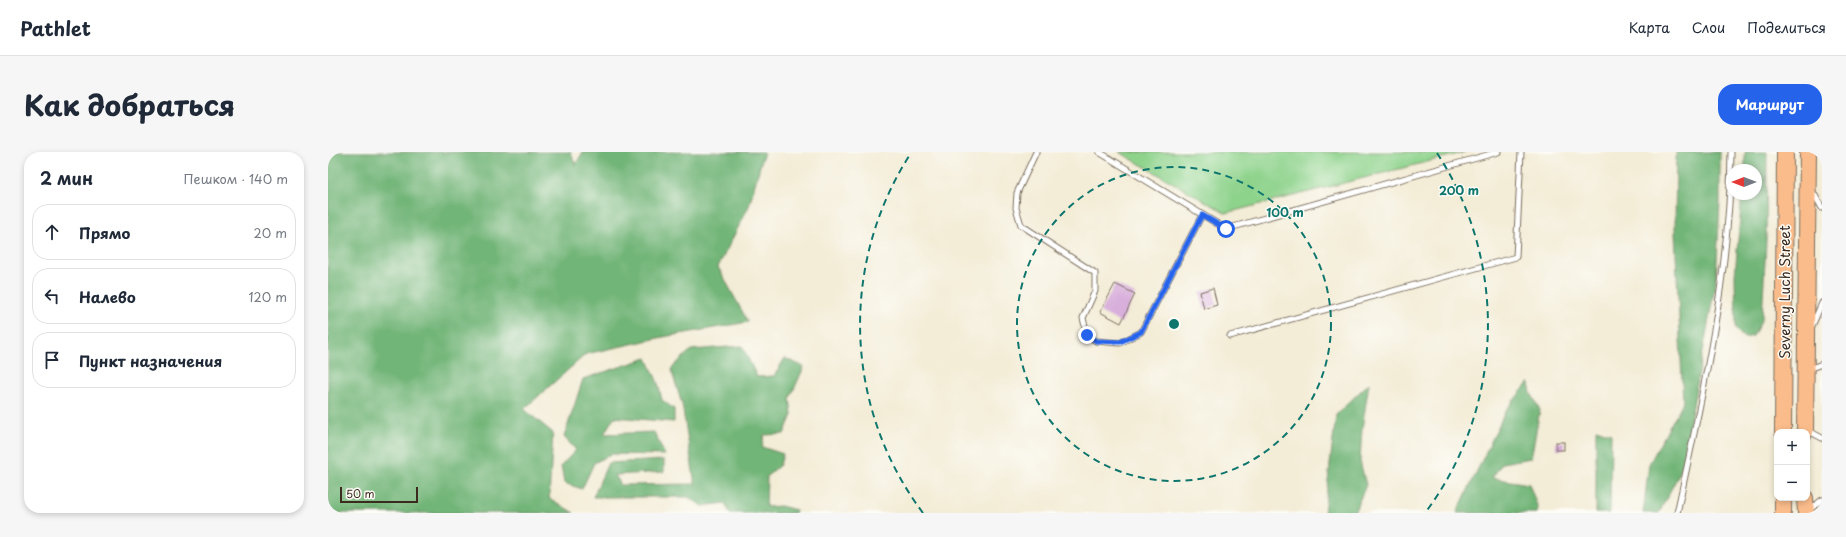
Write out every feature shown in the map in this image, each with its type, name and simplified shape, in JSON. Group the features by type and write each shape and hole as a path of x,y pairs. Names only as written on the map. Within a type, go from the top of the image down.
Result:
{"main road":[{"name":"Severny Luch Street","path":"1783,429 1785,152"},
{"name":"Severny Luch Street","path":"1805,429 1808,152"},
{"path":"1783,501 1783,513"}],"lane":[{"path":"1036,152 1017,193 1016,208 1022,225 1095,273 1095,291 1084,318 1087,335 1096,341 1120,342 1141,332 1202,215"},
{"path":"1099,152 1226,229 1498,152"},
{"path":"1230,336 1516,257 1521,152"},
{"path":"1677,513 1698,419 1723,274 1730,188 1731,152"},
{"path":"1808,182 1822,208"},
{"path":"1806,340 1822,303"},
{"path":"1805,370 1822,364"},
{"path":"1810,432 1822,438"},
{"path":"1806,508 1822,500"}],"green space":[{"path":"328,152 571,152 575,165 583,152 764,152 749,206 718,267 748,322 663,337 586,354 524,409 553,433 549,498 574,513 328,513"},
{"path":"1119,152 1466,152 1226,213"},
{"path":"1676,152 1720,152 1720,202 1716,281 1681,470 1659,513 1643,513 1649,464 1683,402 1675,233"},
{"path":"1745,152 1767,152 1766,241 1762,319 1753,336 1744,338 1736,330 1735,275 1741,200 1762,200 1762,164 1745,164"},
{"path":"742,346 757,377 774,376 785,358 804,367 790,398 792,415 784,434 764,435 762,447 783,454 780,465 767,476 766,507 781,506 796,510 795,513 730,513 725,503 703,506 688,497 593,497 608,463 664,460 664,472 615,475 621,485 695,484 682,404 671,369 691,350"},
{"path":"647,358 658,383 662,400 674,409 674,422 614,417 604,434 654,432 665,455 611,454 594,463 582,489 564,483 561,466 576,450 564,437 583,379"},
{"path":"1529,382 1531,393 1540,410 1531,458 1502,463 1492,478 1529,484 1538,508 1537,513 1457,513 1506,410"},
{"path":"1369,383 1362,429 1360,461 1366,485 1354,513 1324,513 1336,415"},
{"path":"1596,429 1611,434 1610,513 1596,513"}],"building":[{"path":"1115,284 1135,294 1121,323 1100,312"},
{"path":"1213,288 1217,305 1204,309 1200,292"},
{"path":"1556,442 1564,442 1564,450 1556,450"}],"route":[{"path":"1087,335 1096,341 1120,342 1141,332 1202,215 1226,229"}]}
